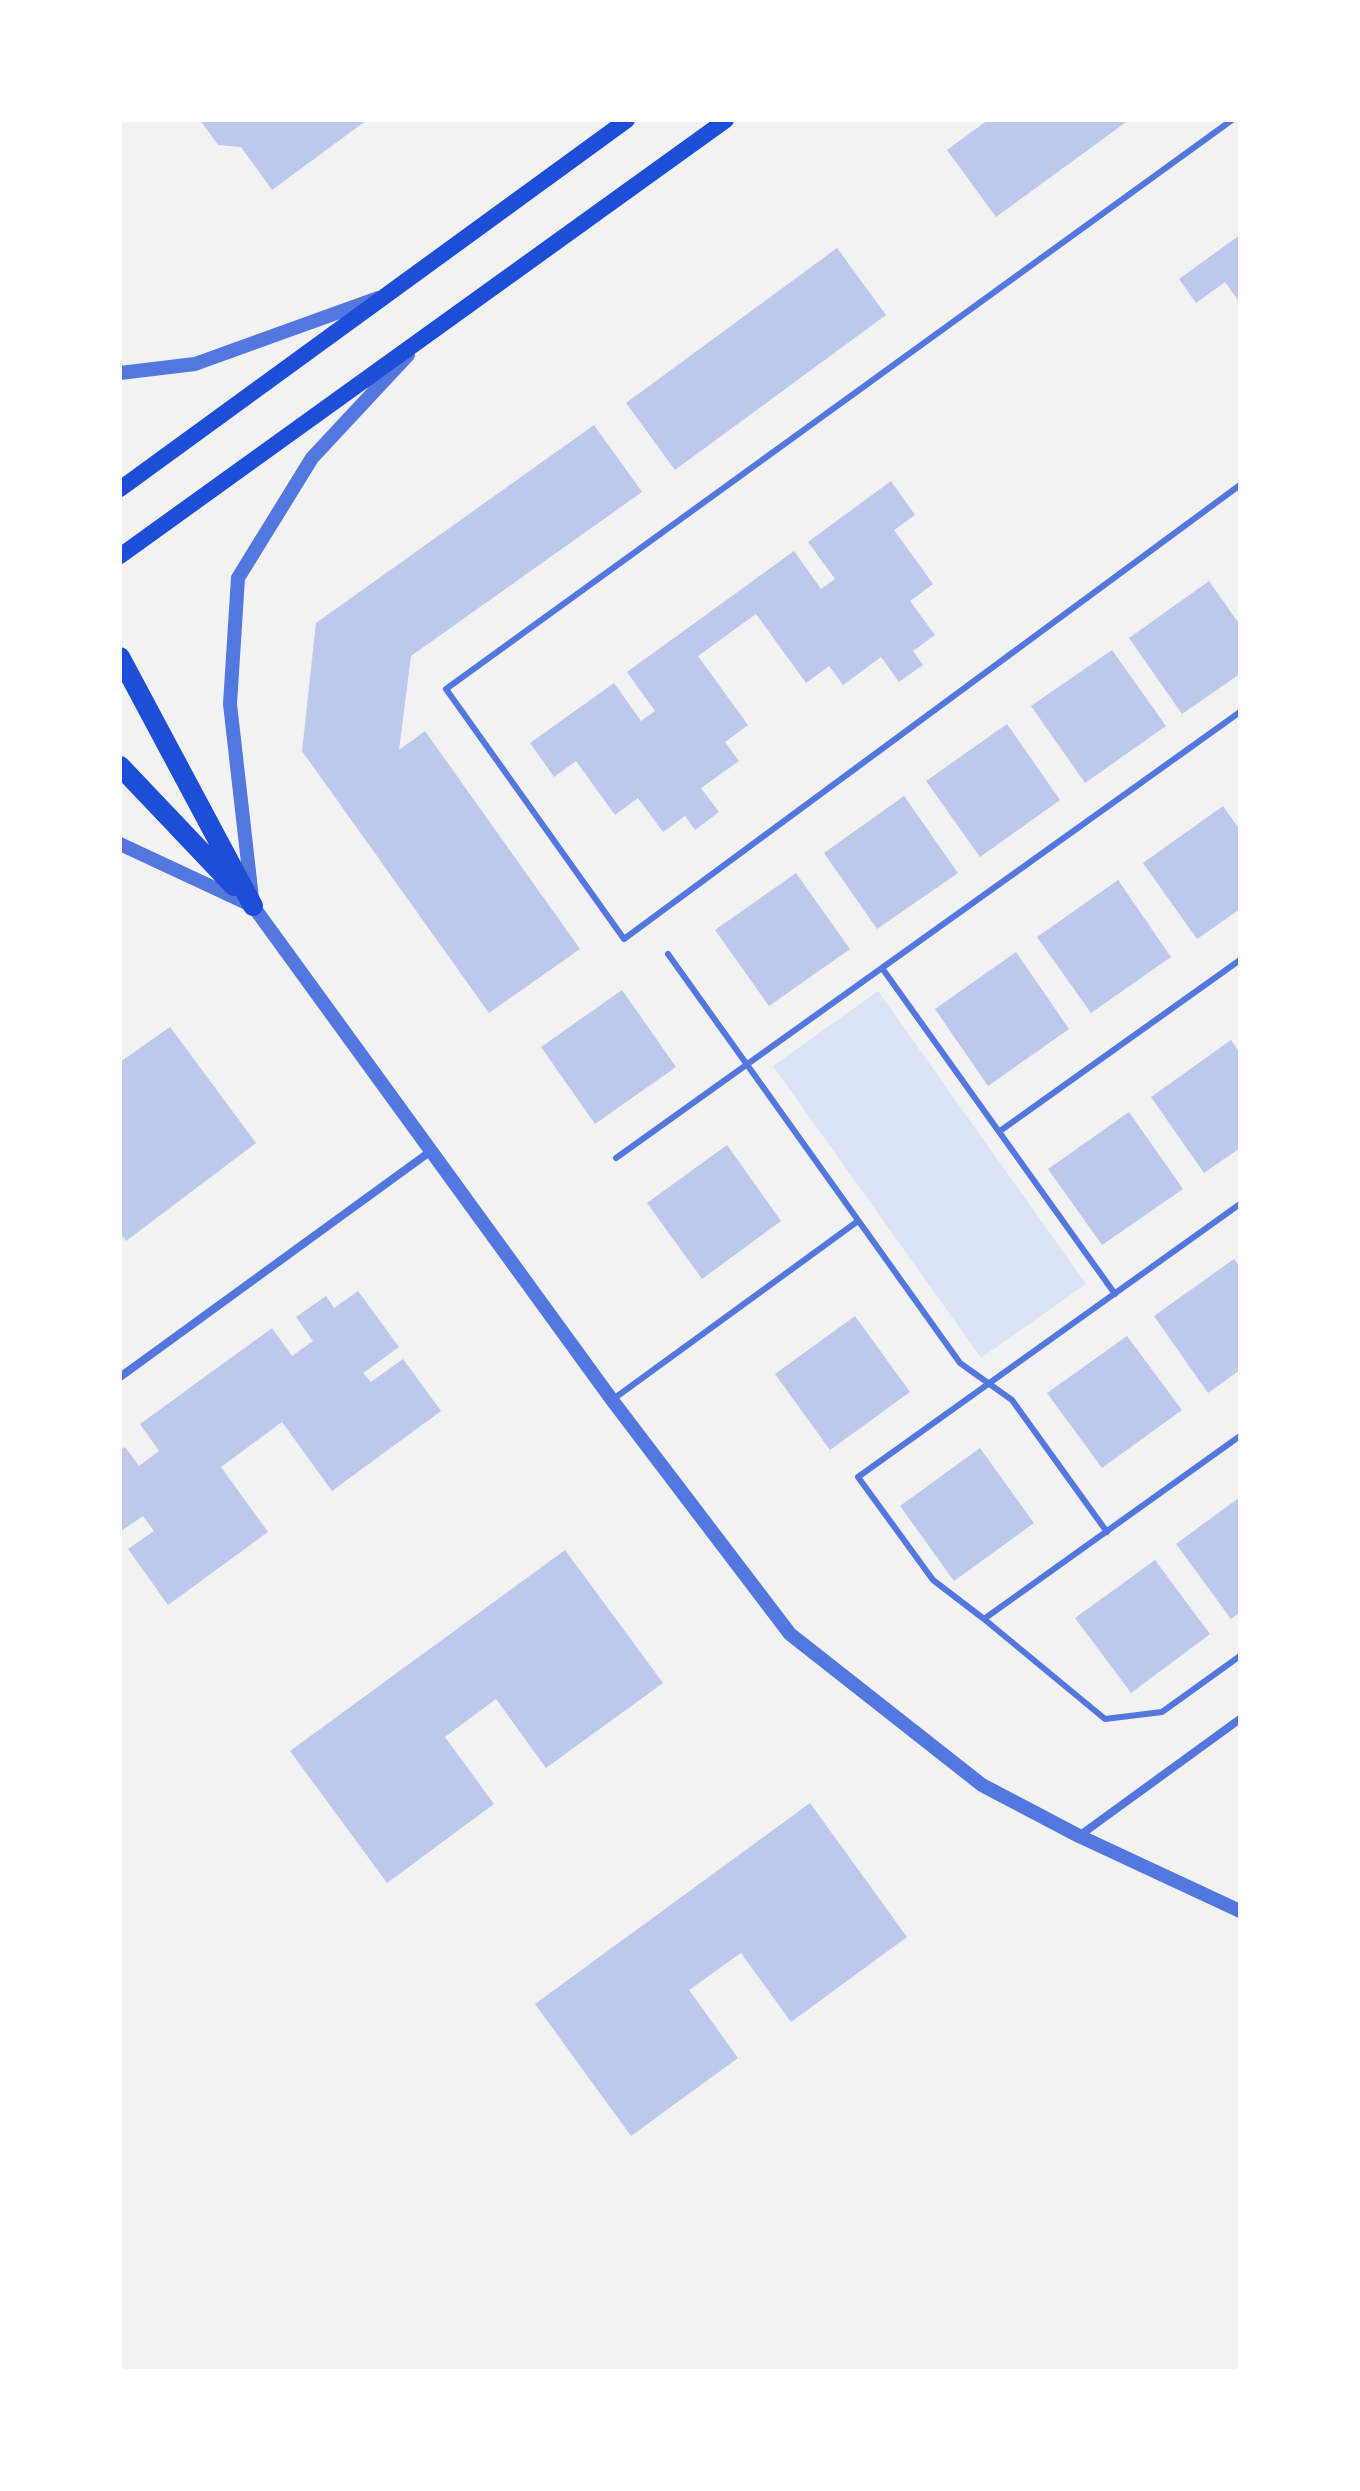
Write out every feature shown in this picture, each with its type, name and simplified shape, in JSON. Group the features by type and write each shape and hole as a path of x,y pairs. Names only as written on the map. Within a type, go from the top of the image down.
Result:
{"main road":[{"path":"120,489 627,120"},
{"path":"120,556 726,120"},
{"path":"120,657 253,906"},
{"path":"120,766 253,906"}],"street":[{"path":"120,373 195,364 385,295"},
{"path":"253,906 230,704 238,578 312,458 422,340"},
{"path":"120,844 253,906 612,1400 790,1634 982,1785 1079,1836 1240,1911"},
{"path":"120,1377 432,1151"},
{"path":"1079,1836 1240,1719"}],"lane":[{"path":"1232,120 446,689 624,939 1240,485"},
{"path":"616,1158 1240,712"},
{"path":"668,954 960,1363 1012,1400 1107,1532"},
{"path":"1000,1131 1240,960"},
{"path":"882,968 1115,1294"},
{"path":"1240,1204 858,1477 933,1580 1105,1719 1162,1712 1240,1656"},
{"path":"612,1400 858,1221"},
{"path":"984,1619 1240,1436"}],"shaded area":[{"path":"878,991 1086,1284 981,1358 773,1066"}],"building":[{"path":"200,120 367,120 272,190 241,147 218,145"},
{"path":"988,120 1129,120 996,217 947,150"},
{"path":"1240,235 1240,303 1225,282 1196,303 1179,279"},
{"path":"837,248 886,315 675,470 626,403"},
{"path":"594,425 642,492 411,656 399,750 425,731 580,949 489,1013 302,751 316,623"},
{"path":"891,481 915,515 894,530 933,584 910,601 935,635 913,651 923,665 899,682 881,657 843,685 829,666 806,683 756,614 698,656 748,725 725,742 739,761 701,788 719,812 695,830 685,816 663,832 638,798 615,815 576,761 554,777 530,743 614,683 641,721 655,711 627,672 794,551 821,589 835,579 808,542"},
{"path":"1209,581 1240,625 1240,674 1182,714 1129,638"},
{"path":"1112,650 1166,726 1085,783 1031,706"},
{"path":"1007,724 1060,800 980,857 926,781"},
{"path":"904,796 958,873 877,929 824,853"},
{"path":"1223,806 1240,830 1240,909 1197,939 1143,863"},
{"path":"796,873 850,949 769,1006 715,930"},
{"path":"1118,880 1171,957 1091,1013 1037,937"},
{"path":"1016,952 1069,1029 988,1086 935,1009"},
{"path":"622,990 676,1067 595,1124 541,1047"},
{"path":"170,1027 256,1143 126,1241 120,1233 120,1062"},
{"path":"1231,1040 1240,1053 1240,1148 1204,1173 1151,1097"},
{"path":"1129,1112 1183,1189 1102,1245 1048,1169"},
{"path":"727,1145 781,1221 702,1279 647,1203"},
{"path":"1234,1259 1240,1267 1240,1370 1208,1393 1154,1316"},
{"path":"358,1291 399,1347 363,1373 371,1382 403,1359 441,1411 332,1491 282,1422 221,1467 268,1532 168,1605 128,1549 154,1531 143,1516 120,1532 120,1451 125,1447 139,1466 159,1451 140,1424 272,1328 292,1356 313,1341 296,1317 326,1296 334,1308"},
{"path":"855,1316 910,1392 830,1450 775,1374"},
{"path":"1127,1336 1182,1410 1102,1468 1047,1393"},
{"path":"980,1448 1034,1523 954,1581 900,1506"},
{"path":"1240,1497 1240,1612 1231,1619 1176,1544"},
{"path":"565,1550 663,1683 546,1768 496,1699 445,1737 494,1804 387,1883 290,1751"},
{"path":"1155,1560 1210,1634 1131,1693 1075,1618"},
{"path":"810,1803 907,1937 791,2022 741,1953 689,1990 738,2058 631,2136 535,2004"}]}
